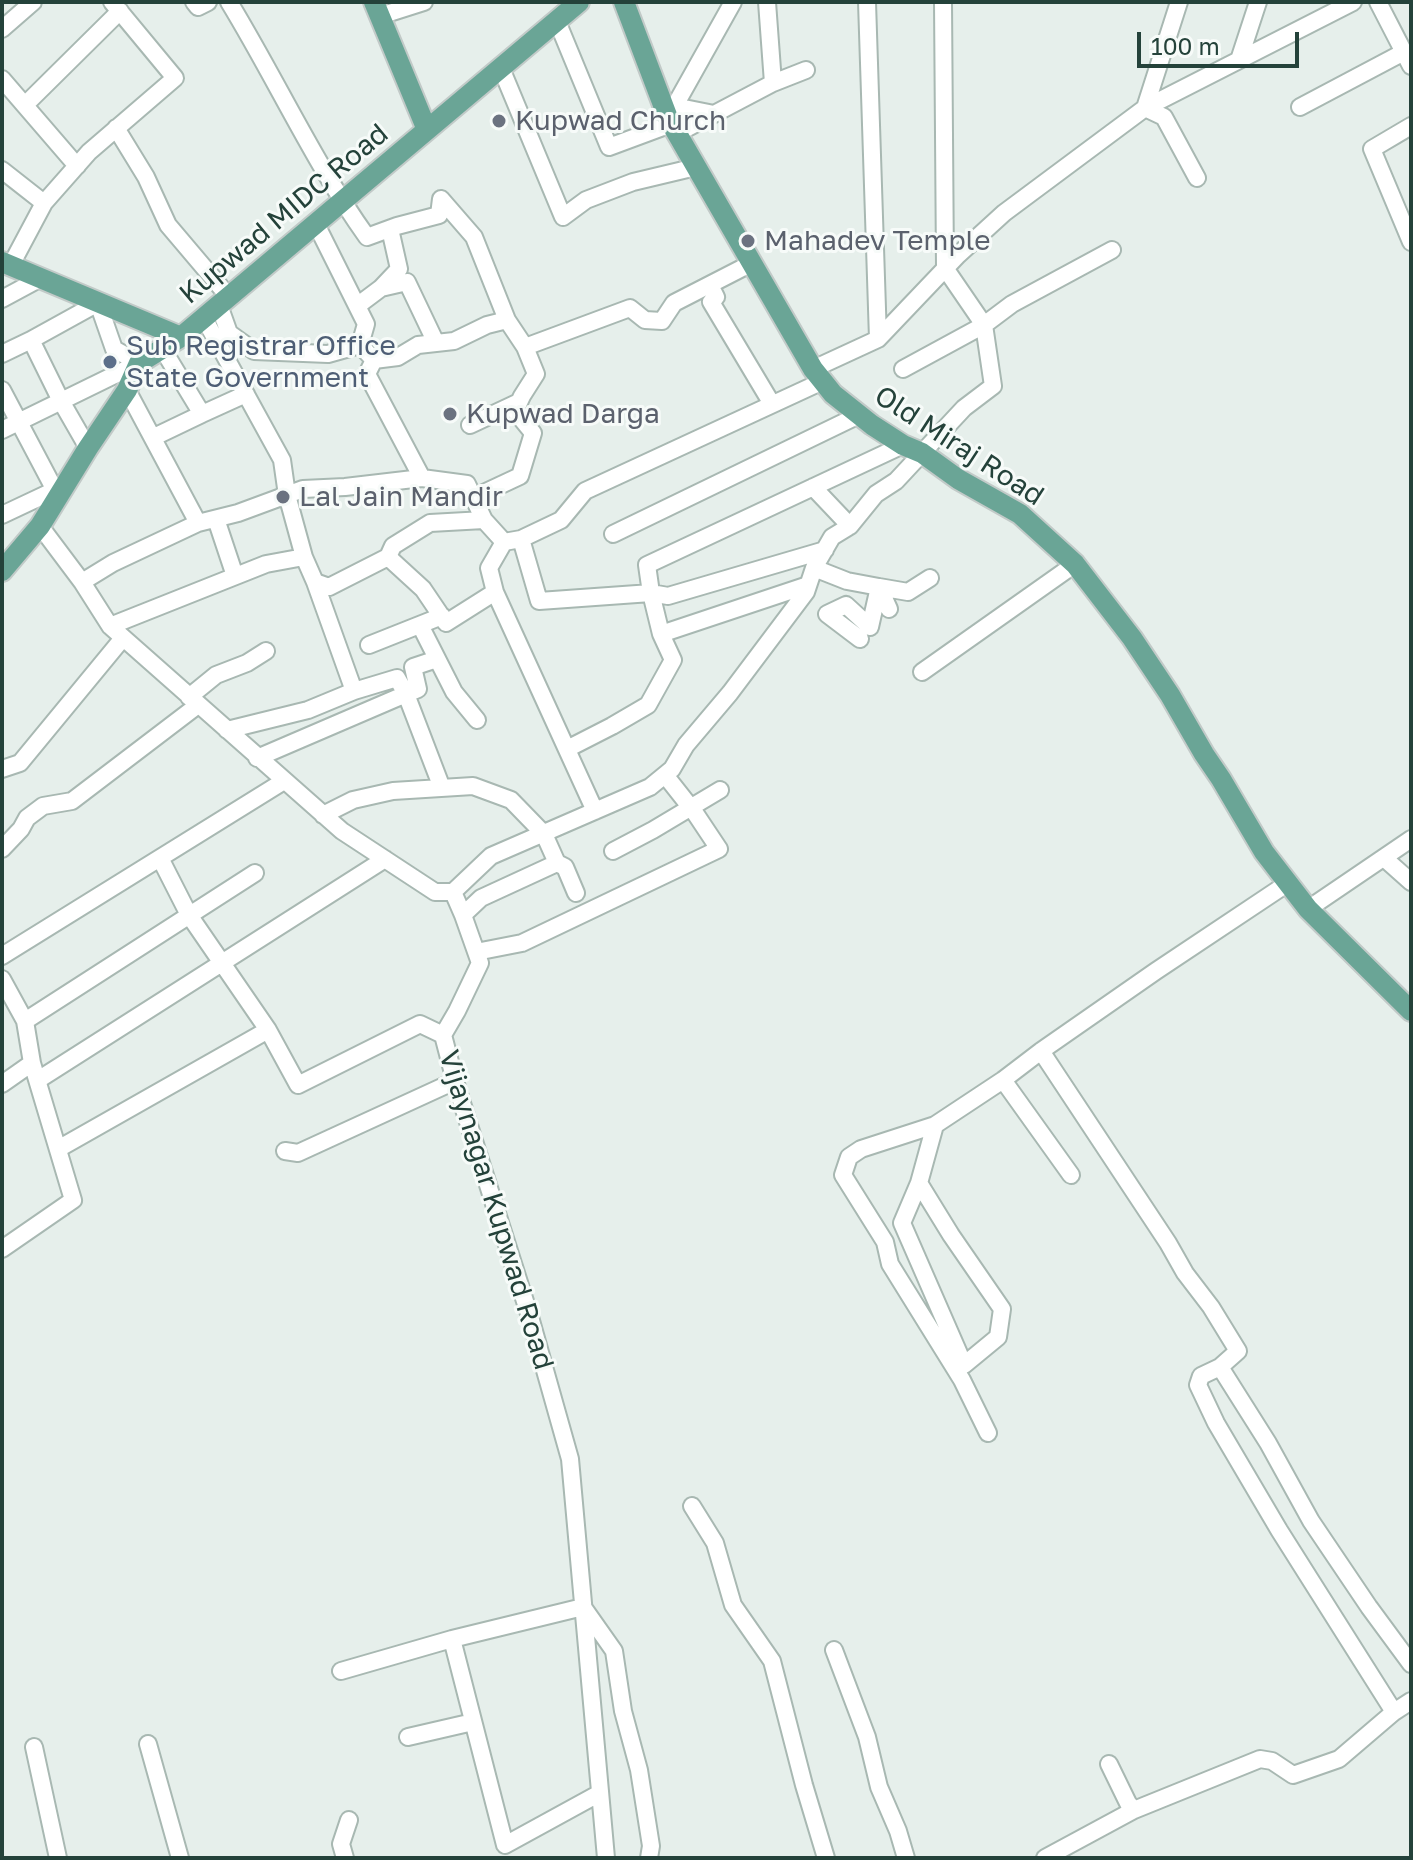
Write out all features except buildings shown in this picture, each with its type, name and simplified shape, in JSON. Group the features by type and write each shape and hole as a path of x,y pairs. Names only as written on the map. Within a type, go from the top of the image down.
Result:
{"main road":[{"name":"Old Miraj Road","path":"624,2 696,167 818,375 833,394 859,415 958,479 1020,514 1075,564 1132,638 1170,695 1264,852 1308,909 1411,1011"},
{"path":"377,9 427,130"},
{"name":"Kupwad MIDC Road","path":"139,363 181,337 566,10"},
{"path":"6,264 181,337"},
{"path":"2,571 40,526 57,493 127,390 139,363"}],"street":[{"path":"2,29 33,2"},
{"path":"194,2 198,7 208,2"},
{"path":"229,2 342,202 367,237 439,215 441,199 474,237 507,320 525,347 536,374 515,411 533,433 520,476 473,498"},
{"path":"377,9 424,2"},
{"path":"673,120 733,2"},
{"path":"767,2 773,83"},
{"path":"867,2 878,339"},
{"path":"40,526 110,626 342,831 435,892 453,892 491,856 650,787 672,769 686,745 730,693 806,592 814,568 832,537 850,526 876,494 896,481 964,408 993,386 984,325 945,268 943,2"},
{"path":"1145,108 1179,2"},
{"path":"1239,60 1258,2"},
{"path":"595,811 495,592 489,568 513,540 561,520 585,491 772,404 878,339 945,268 1004,213 1145,108 1353,2"},
{"path":"1300,107 1408,59 1378,2"},
{"path":"6,264 44,203 89,152 175,78 116,7 25,105"},
{"path":"566,10 609,147 673,120 714,114 773,83 806,70"},
{"path":"501,68 563,217 586,200 633,182 696,167"},
{"path":"2,79 77,166"},
{"path":"1145,108 1164,117 1197,178"},
{"path":"673,120 714,114"},
{"path":"1411,126 1372,149 1411,242"},
{"path":"116,128 146,177 168,225 229,333 254,351 328,354 360,345"},
{"path":"2,170 44,203"},
{"path":"316,224 366,324 360,345"},
{"path":"357,306 399,269 390,229"},
{"path":"903,369 984,325 1012,304 1112,250"},
{"path":"525,347 630,308 645,320 662,321 674,303 752,263"},
{"path":"2,299 41,278"},
{"path":"381,288 407,282 436,343"},
{"path":"710,285 716,297 711,302 772,404"},
{"path":"2,354 98,303 114,349 139,363"},
{"path":"217,307 246,394 282,460 287,495 304,557 354,691"},
{"path":"374,360 398,357 418,345 454,341 487,325 507,320"},
{"path":"31,340 88,448"},
{"path":"360,345 374,360"},
{"path":"162,348 202,414"},
{"path":"374,360 367,374 422,478"},
{"path":"2,430 139,363"},
{"path":"2,390 57,493 2,515"},
{"path":"127,390 198,523"},
{"path":"154,437 246,394"},
{"path":"470,425 519,402"},
{"path":"613,534 859,415"},
{"path":"567,749 648,705 673,660 661,634 647,565 903,445"},
{"path":"82,582 113,563 198,523 238,513 303,489 422,478 467,484 484,520 513,540 539,601 651,593 668,596 825,550"},
{"path":"813,487 850,526"},
{"path":"216,519 235,576"},
{"path":"315,582 329,587 388,557 393,546 430,523 484,520"},
{"path":"110,626 266,564 304,557"},
{"path":"388,557 423,589 446,623 495,592"},
{"path":"922,672 1075,564"},
{"path":"814,568 847,581 908,592 930,578"},
{"path":"661,634 808,585"},
{"path":"846,605 870,627 879,587"},
{"path":"860,639 827,614 879,587"},
{"path":"879,587 889,609"},
{"path":"369,645 442,616"},
{"path":"420,625 454,692 477,720"},
{"path":"2,769 20,763 123,638"},
{"path":"2,849 27,818 43,806 72,801 194,701 216,675 247,663 266,651"},
{"path":"257,758 418,689 413,667 437,659"},
{"path":"227,730 308,710 397,678 442,788"},
{"path":"453,892 476,952 522,943 719,849 665,775"},
{"path":"2,956 284,781"},
{"path":"323,815 353,800 393,791 473,786 511,800 544,834 557,863 565,867 576,893"},
{"path":"613,851 720,790"},
{"path":"1308,909 1411,839"},
{"path":"160,858 189,915 268,1030 298,1085 420,1024 443,1035"},
{"path":"1384,858 1411,882"},
{"path":"38,1080 385,859"},
{"path":"463,915 481,898 557,863"},
{"path":"25,1021 255,873"},
{"path":"988,1433 962,1380 890,1264 885,1242 843,1175 849,1157 861,1149 935,1125 1288,883"},
{"name":"Vijaynagar Kupwad Road","path":"476,952 480,963 443,1035 530,1317 570,1459 606,1858"},
{"path":"2,979 25,1021 32,1063 73,1200 2,1249"},
{"path":"58,1149 268,1030"},
{"path":"1041,1051 1238,1351 1220,1367 1201,1376 1198,1385 1206,1404 1279,1530 1394,1712"},
{"path":"2,1084 32,1063"},
{"path":"1003,1080 1071,1175"},
{"path":"285,1151 298,1153 455,1081"},
{"path":"919,1183 1002,1309 998,1337 964,1365 902,1223 919,1183 935,1125"},
{"path":"1220,1367 1268,1443 1311,1521 1411,1664"},
{"path":"692,1506 715,1543 733,1605 772,1661 826,1858"},
{"path":"341,1671 452,1639 583,1607 614,1651 623,1711 639,1770 651,1846 649,1858"},
{"path":"452,1639 505,1845 600,1793"},
{"path":"834,1650 867,1737 879,1787 906,1858"},
{"path":"1045,1858 1134,1810 1260,1759 1272,1761 1293,1775 1339,1759 1411,1701"},
{"path":"408,1737 473,1722"},
{"path":"148,1744 180,1858"},
{"path":"34,1747 58,1858"},
{"path":"1109,1764 1134,1810"},
{"path":"345,1858 341,1844 349,1820"}],"place":[{"name":"Kupwad Church","path":"499,121"},
{"name":"Mahadev Temple","path":"748,241"},
{"name":"Sub Registrar Office State Government","path":"110,362"},
{"name":"Kupwad Darga","path":"450,414"},
{"name":"Lal Jain Mandir","path":"283,497"}]}
